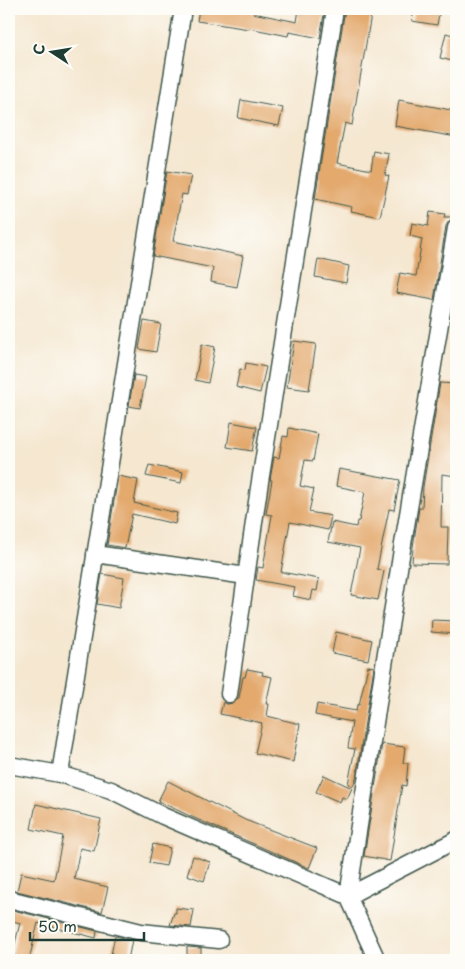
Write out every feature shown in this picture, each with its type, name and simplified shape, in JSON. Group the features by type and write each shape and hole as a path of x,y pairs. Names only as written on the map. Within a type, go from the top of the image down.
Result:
{"lane":[{"path":"60,774 184,9"},
{"path":"229,694 335,9"},
{"path":"377,960 348,896 456,228"},
{"path":"95,554 246,576"},
{"path":"9,765 60,774 111,790 163,816 348,896"},
{"path":"348,896 456,840"},
{"path":"9,899 141,932 219,940"}],"building":[{"path":"199,9 254,9 253,13 297,22 299,9 324,14 320,38 289,32 288,36 249,28 197,21"},
{"path":"345,9 372,9 352,125 345,123 337,163 371,170 374,151 389,154 385,175 389,176 380,217 351,211 352,207 315,199"},
{"path":"414,9 440,9 437,25 412,21"},
{"path":"446,33 456,36 456,62 440,58"},
{"path":"241,100 283,108 279,126 238,118"},
{"path":"399,100 456,111 456,137 395,126"},
{"path":"167,171 191,175 187,195 182,194 173,241 243,256 237,287 211,282 213,268 153,256"},
{"path":"430,212 445,214 444,217 456,217 449,221 446,226 434,300 396,293 400,273 416,276 422,239 410,236 412,223 428,226"},
{"path":"318,259 349,266 346,283 315,277"},
{"path":"144,321 161,324 156,352 139,349"},
{"path":"294,341 316,344 309,390 287,387"},
{"path":"202,344 215,347 208,383 195,380"},
{"path":"246,363 266,367 260,393 236,387 240,369 245,370"},
{"path":"134,375 146,377 140,408 129,406"},
{"path":"440,383 456,384 456,476 442,474 441,527 448,527 447,564 412,563 419,508 422,508 423,487"},
{"path":"231,422 257,427 252,451 227,447"},
{"path":"289,428 318,434 313,461 305,460 300,486 314,489 309,512 331,516 328,530 290,522 281,572 319,579 317,591 313,590 311,600 293,596 295,587 256,580 258,567 263,568 272,515 266,514 274,457 279,458 283,436 288,437"},
{"path":"149,465 183,472 181,483 146,476"},
{"path":"339,469 400,480 394,510 389,509 377,569 384,571 378,600 351,595 360,548 328,542 332,522 356,527 365,492 336,486"},
{"path":"118,476 138,480 134,503 177,513 175,524 132,514 125,548 107,545"},
{"path":"102,574 124,578 119,608 97,604"},
{"path":"432,620 456,621 456,634 431,632"},
{"path":"336,632 372,640 368,660 332,653"},
{"path":"368,666 374,667 356,778 353,786 348,784 355,749 348,748 352,722 315,715 317,704 356,711"},
{"path":"247,669 263,672 262,675 272,677 266,704 269,704 267,716 300,724 293,762 255,753 262,723 220,714 223,702 227,704 234,703 239,698 243,677 245,677"},
{"path":"382,744 405,747 403,763 408,763 406,786 402,785 390,861 364,856"},
{"path":"324,775 352,788 347,799 342,797 340,802 316,792"},
{"path":"168,781 245,820 317,848 309,868 158,801"},
{"path":"36,804 101,819 94,851 80,848 74,879 108,887 102,912 17,891 21,873 54,880 63,836 31,829"},
{"path":"153,844 170,848 166,866 149,863"},
{"path":"193,856 210,862 204,881 187,875"},
{"path":"176,908 194,910 191,927 170,925 174,913 176,913"},
{"path":"9,909 97,931 96,938 38,923 29,960 12,955 20,923 9,920"},
{"path":"115,936 132,940 128,960 110,959"},
{"path":"187,947 201,948 201,960 187,960"}]}
